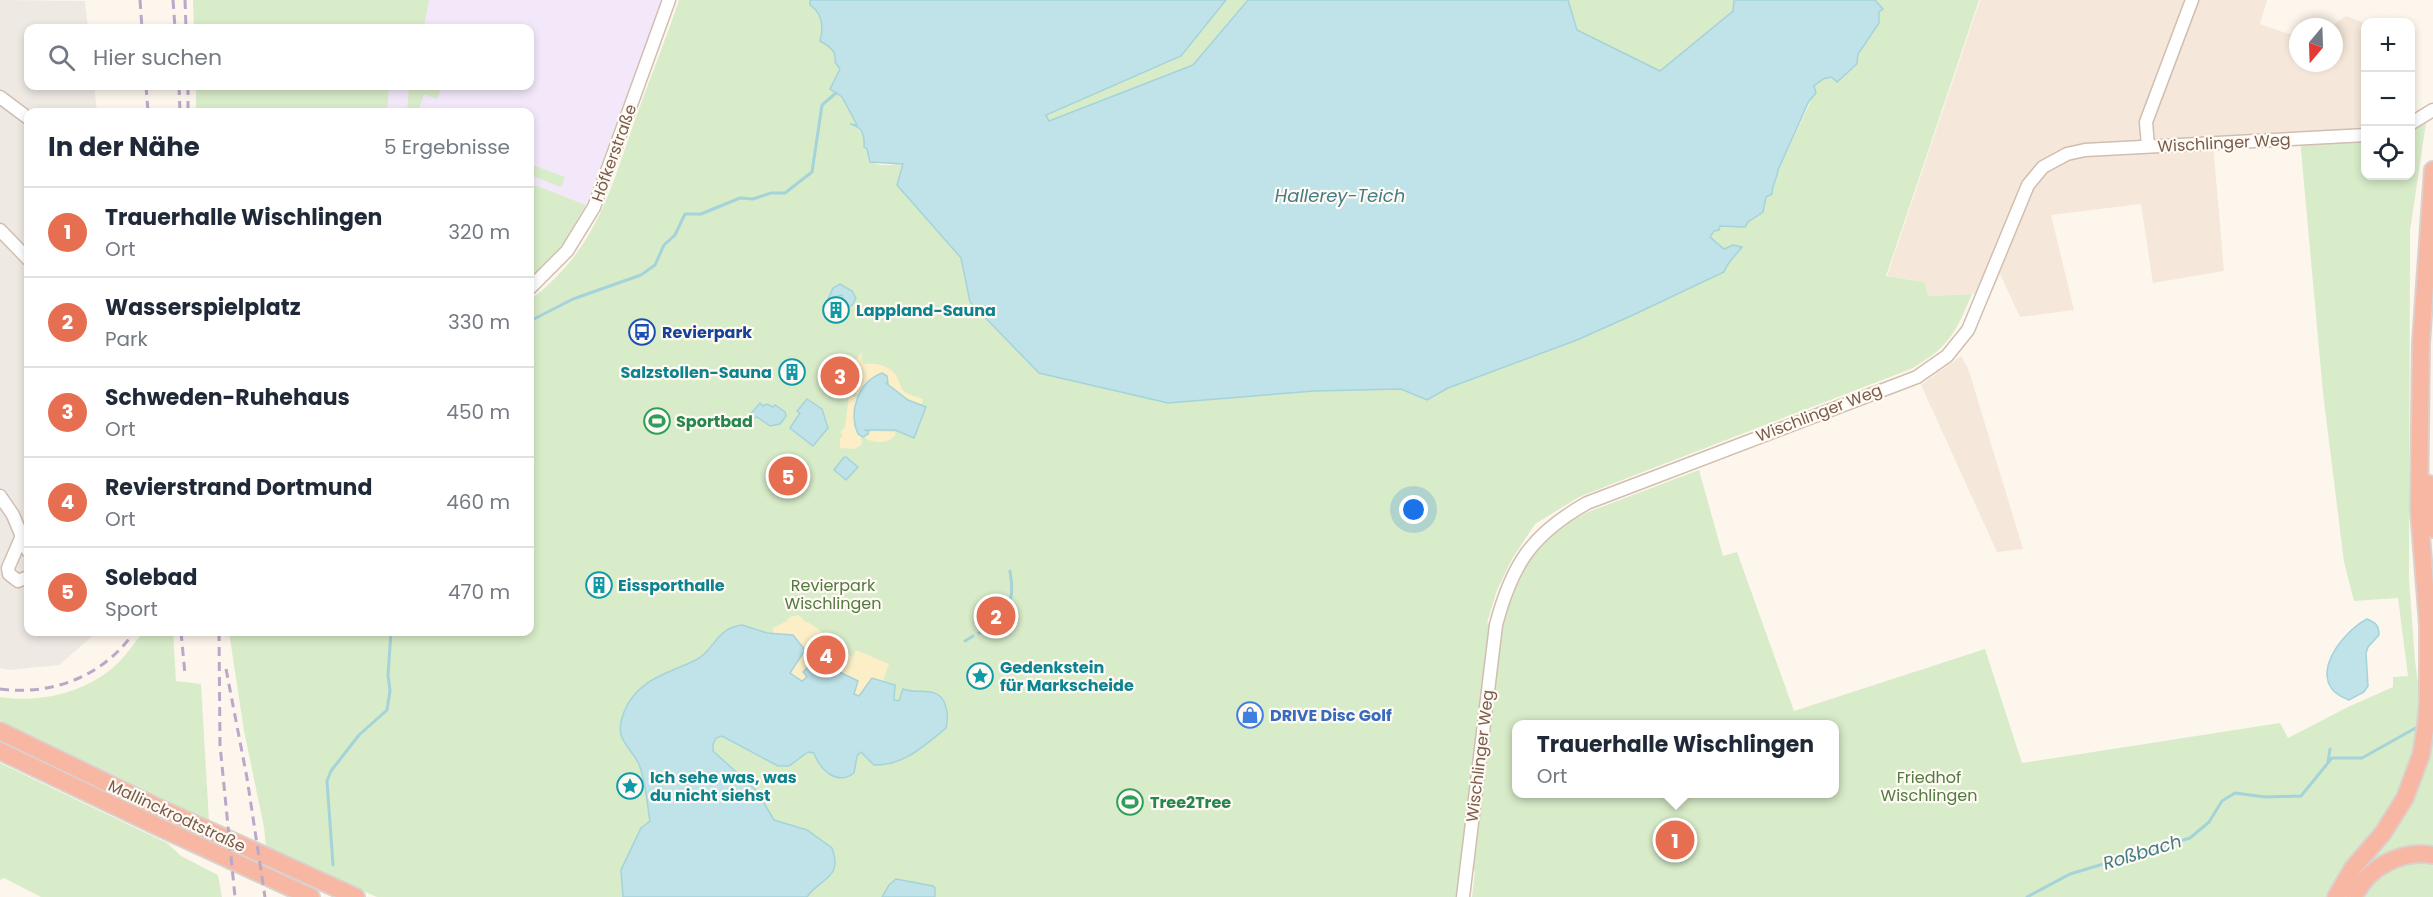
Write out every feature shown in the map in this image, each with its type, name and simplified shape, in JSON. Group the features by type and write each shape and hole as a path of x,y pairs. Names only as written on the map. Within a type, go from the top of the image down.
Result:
{"highway":[{"path":"2336,897 2353,868 2395,815 2413,779 2421,755 2429,677 2428,624 2419,510 2421,343 2433,170"},
{"path":"2421,403 2433,529"},
{"path":"2428,624 2433,652"},
{"name":"Mallinckrodtstraße","path":"0,731 153,806 356,897"},
{"name":"Mallinckrodtstraße","path":"0,751 311,897"},
{"path":"2354,897 2362,883 2383,864 2412,854 2433,855"}],"street":[{"name":"Höfkerstraße","path":"534,284 567,251 594,207 669,0"},
{"path":"2148,146 2146,122 2192,0"},
{"path":"0,97 24,115"},
{"path":"2415,121 2433,110"},
{"name":"Wischlinger Weg","path":"1463,897 1496,625 1505,590 1520,562 1537,538 1567,514 1587,502 1917,377 1932,368 1956,347 1968,330 2028,184 2043,167 2067,154 2085,150 2361,135"},
{"path":"0,230 24,254"},
{"path":"0,496 13,515 24,541"},
{"path":"22,536 8,568 13,579 18,581 24,579"}],"shaded area":[{"path":"0,0 85,1 88,24 24,24 24,90 94,90 97,108 24,108 24,636 92,636 59,665 10,670 0,668"},
{"path":"417,0 662,0 586,205 534,185 534,108 358,108 364,90 534,90 534,24 409,24"},
{"path":"1980,0 2267,0 2260,24 2289,34 2289,72 2343,72 2343,18 2346,16 2361,22 2361,135 2213,144 2224,271 2153,283 2141,204 2051,215 2074,310 2020,317 2000,274 1991,293 1927,296 1924,282 1887,276"},
{"path":"1961,356 1968,368 2023,549 1997,552 1921,385"}],"green space":[{"path":"193,0 429,0 424,24 194,24"},
{"name":"Revierpark Wischlingen","path":"679,0 810,0 810,5 817,9 823,29 821,41 834,52 835,62 840,69 842,96 857,125 855,126 865,138 864,146 872,161 880,165 903,164 907,196 961,258 970,302 1039,373 1314,391 1401,389 1427,399 1448,388 1577,340 1724,272 1729,260 1738,253 1724,249 1710,237 1720,226 1741,226 1763,212 1766,197 1772,193 1778,170 1809,105 1814,87 1823,79 1831,77 1834,81 1857,64 1857,55 1877,23 1878,13 1875,0 1979,0 1886,276 1924,282 1928,296 1972,294 1961,320 1943,346 1911,369 1579,497 1535,524 1512,559 1497,590 1487,623 1504,625 1515,588 1531,558 1555,533 1570,522 1588,512 1699,470 1723,556 1737,552 1794,711 1985,649 2022,763 2280,723 2288,738 2393,687 2393,677 2408,676 2398,598 2354,601 2344,562 2323,393 2300,139 2361,135 2361,180 2415,180 2415,122 2427,116 2410,231 2409,579 2420,697 2417,730 2406,777 2392,807 2333,897 1472,897 1475,872 1468,859 1463,897 377,897 266,848 264,827 244,731 230,636 534,636 534,297 571,261 586,240 618,170"},
{"path":"1226,0 1248,0 1193,65 1048,121 1046,115 1181,56"},
{"path":"1568,0 1734,0 1733,11 1660,71 1577,30"},
{"path":"196,90 389,90 387,108 196,108"},
{"path":"409,90 440,90 437,99 424,94 419,108 407,108"},
{"path":"534,165 565,177 561,187 534,177"},
{"path":"534,185 586,205 563,244 534,274"},
{"path":"140,636 173,636 176,681 201,684 209,821 0,720 0,697 29,699 72,691 98,678 115,666"},
{"path":"2433,738 2433,850 2409,850 2349,897 2343,897 2430,740"},
{"path":"0,763 167,843 181,856 218,875 222,897 41,897 4,878 0,880"},
{"path":"2424,861 2433,863 2433,897 2361,897 2375,880 2388,870"}],"sand":[{"path":"860,354 863,355 861,357 864,364 887,367 891,370 905,392 923,399 921,405 908,400 877,375 866,384 859,395 842,384"},
{"path":"849,395 858,398 856,415 862,441 861,445 854,449 840,448 840,438 843,436 840,432 845,427"},
{"path":"869,431 896,434 887,441 876,442 865,437"},
{"path":"799,615 805,622 846,647 844,654 853,657 856,650 889,664 883,681 872,678 859,696 808,677 803,682 790,673 804,653 789,635 773,633 773,628 787,621 789,617"}],"water":[{"name":"Hallerey-Teich","path":"810,0 1226,0 1181,56 1046,115 1049,121 1193,65 1248,0 1568,0 1577,30 1660,71 1733,11 1734,0 1875,0 1883,9 1879,12 1879,23 1858,54 1857,64 1837,82 1831,77 1823,79 1814,86 1816,93 1809,101 1778,170 1772,194 1766,197 1763,212 1748,222 1745,227 1720,226 1719,230 1714,231 1710,237 1724,249 1733,245 1742,247 1724,272 1577,340 1448,388 1427,400 1401,389 1314,391 1168,403 1039,373 970,302 961,258 897,185 903,164 870,162 867,149 864,147 862,132 850,124 857,125 842,97 830,89 840,69 835,62 834,52 820,41 821,20 810,5"},
{"path":"840,284 852,291 856,298 853,304 844,311 842,295 828,299 833,288"},
{"path":"882,373 887,376 888,383 886,383 908,400 926,407 914,438 895,430 864,430 869,431 863,437 858,434 854,416 857,399 867,383"},
{"path":"807,399 822,409 828,428 813,446 790,428 800,413 797,411"},
{"path":"760,403 763,406 767,404 773,407 775,405 785,412 786,416 780,424 770,426 757,417 748,420 747,418"},
{"path":"844,457 858,467 846,480 834,470"},
{"path":"2367,619 2376,625 2379,635 2368,647 2366,653 2368,686 2364,692 2349,700 2335,693 2328,683 2327,671 2330,659 2337,647 2356,626"},
{"path":"742,625 767,633 793,635 805,650 790,673 802,681 807,677 803,672 815,660 858,681 854,694 859,696 872,678 895,685 894,700 899,701 903,689 938,694 946,708 946,728 913,754 894,762 874,765 861,752 857,756 854,773 841,778 825,770 814,753 808,752 789,766 778,766 722,736 716,738 713,751 757,791 774,820 807,830 832,848 835,858 833,872 807,897 623,897 621,870 641,828 650,821 640,767 621,735 624,712 637,692 645,685 696,660 708,651 727,630"},
{"path":"896,879 933,886 935,897 882,897 889,885"}],"waterway":[{"path":"534,319 573,299 641,275 655,265 664,245 675,235 685,214 701,214 740,198 753,199 771,193 785,193 812,172 822,105 836,93"},
{"path":"979,633 990,629 991,620 1007,612 1012,591 1010,571"},
{"path":"333,865 327,781 331,771 359,735 387,710 390,691 388,675 391,636"},
{"path":"965,641 973,636"},
{"name":"Roßbach","path":"2027,897 2070,874 2190,838 2209,822 2222,801 2235,793 2265,797 2301,796 2332,758 2362,758 2421,725"},
{"name":"Roßbach","path":"2328,762 2330,749"}],"railway":[{"path":"140,0 142,24"},
{"path":"173,0 175,24"},
{"path":"185,0 186,24"},
{"path":"146,90 148,108"},
{"path":"179,90 180,108"},
{"path":"188,90 188,108"},
{"path":"0,689 39,689 75,680 108,660 131,636"},
{"path":"181,636 185,674"},
{"path":"219,636 220,745 235,897"},
{"path":"226,669 247,778 265,897"}],"place":[{"name":"Lappland-Sauna","path":"836,310"},
{"name":"Revierpark","path":"642,332"},
{"name":"Salzstollen-Sauna","path":"792,372"},
{"name":"Schweden-Ruhehaus","path":"840,376"},
{"name":"Sportbad","path":"657,421"},
{"name":"Solebad","path":"788,476"},
{"name":"Eissporthalle","path":"599,585"},
{"name":"Wasserspielplatz","path":"996,616"},
{"name":"Revierstrand Dortmund","path":"826,655"},
{"name":"Gedenkstein für Markscheide","path":"980,676"},
{"name":"DRIVE Disc Golf","path":"1250,715"},
{"name":"Ich sehe was, was du nicht siehst","path":"630,786"},
{"name":"Tree2Tree","path":"1130,802"},
{"name":"Trauerhalle Wischlingen","path":"1675,840"}],"park label":[{"name":"Friedhof Wischlingen","path":"1929,786"}]}
